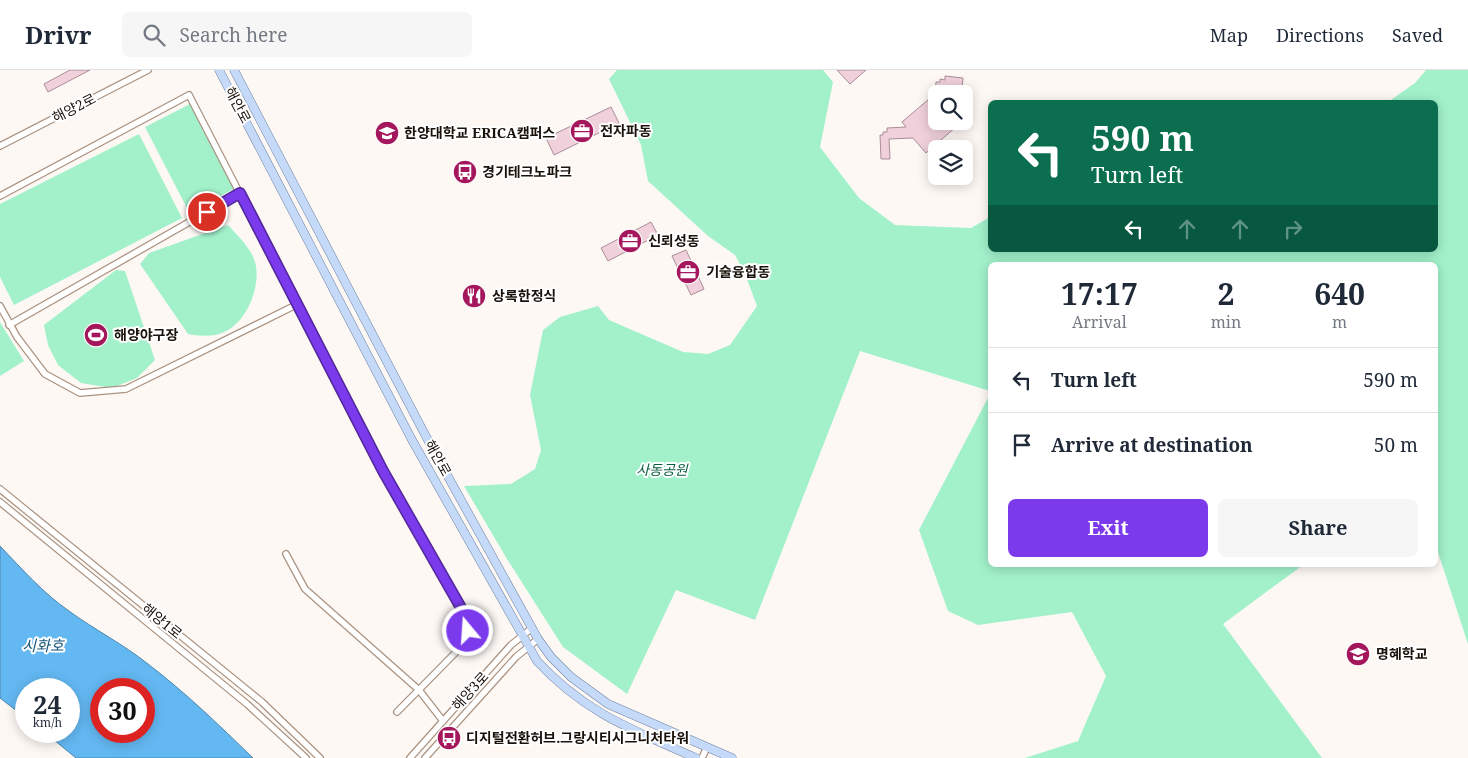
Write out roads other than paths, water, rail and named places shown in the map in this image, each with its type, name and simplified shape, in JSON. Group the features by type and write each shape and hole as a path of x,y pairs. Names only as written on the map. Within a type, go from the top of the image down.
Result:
{"main road":[{"name":"해안로","path":"219,70 412,440 521,635 537,660 556,682 592,709 621,725 696,758"},
{"name":"해안로","path":"234,70 431,446 538,639 551,657 571,677 608,704 732,758"}],"street":[{"name":"해양2로","path":"0,146 148,70"},
{"path":"0,196 189,95 383,471 468,620 468,631 460,648 398,712"},
{"path":"9,325 240,193"},
{"path":"0,306 9,325 45,374 80,394 126,389 298,304"},
{"name":"해양1로","path":"0,489 262,702 320,758"},
{"name":"해양1로","path":"0,502 246,704 306,758"},
{"path":"286,554 305,589 419,690 443,721"},
{"name":"해양3로","path":"410,758 521,635 532,628"},
{"name":"해양3로","path":"425,758 516,657 538,639"},
{"path":"702,758 707,747"}],"water":[{"name":"시화호","path":"0,546 59,604 119,643 162,675 253,758 76,758 58,743 80,743 80,678 15,678 15,710 0,698"}],"place":[{"name":"전자파동","path":"582,131"},
{"name":"한양대학교 ERICA캠퍼스","path":"387,133"},
{"name":"경기테크노파크","path":"465,172"},
{"name":"신뢰성동","path":"630,241"},
{"name":"기술융합동","path":"688,272"},
{"name":"상록한정식","path":"474,296"},
{"name":"해양야구장","path":"96,335"},
{"name":"명혜학교","path":"1358,654"},
{"name":"디지털전환허브.그랑시티시그니처타워","path":"449,738"}],"park label":[{"name":"사동공원","path":"662,470"}]}
